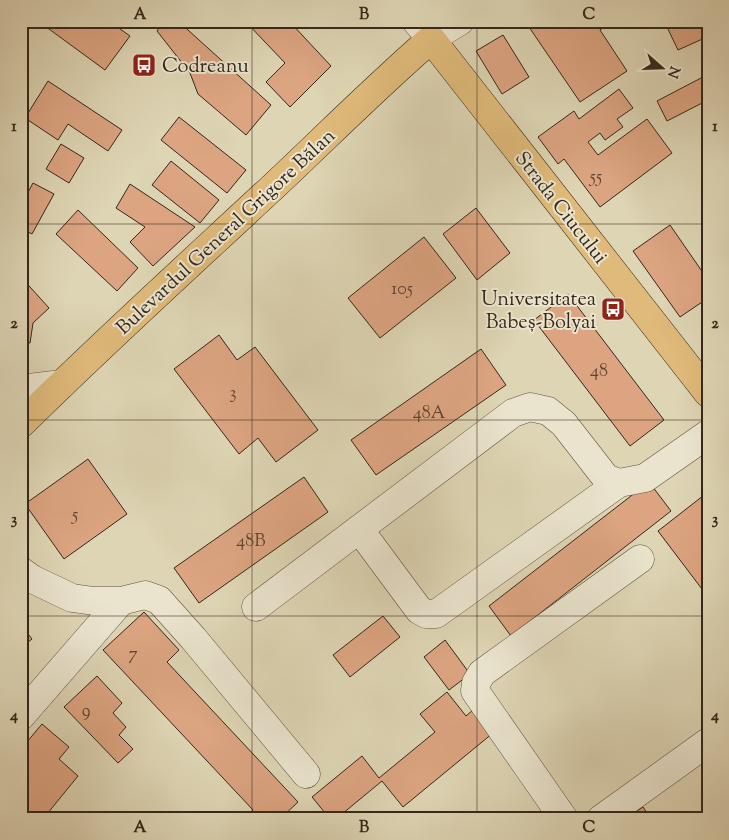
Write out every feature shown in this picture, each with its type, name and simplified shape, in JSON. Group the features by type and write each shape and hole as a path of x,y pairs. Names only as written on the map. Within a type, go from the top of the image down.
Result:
{"main road":[{"name":"Strada Ciucului","path":"423,30 704,380"},
{"name":"Bulevardul General Grigore Bălan","path":"21,424 388,78 423,30"}],"street":[{"path":"423,30 460,21"},
{"path":"21,389 62,384"},
{"path":"256,607 513,413 530,407 548,411 564,424 606,478 619,483"},
{"path":"359,529 419,610 426,614 436,614 619,483 645,478 708,434"},
{"path":"564,819 475,691 476,683 482,672 640,559"},
{"path":"21,571 32,579 72,598 121,601 145,595 159,600 306,774"},
{"path":"21,716 121,601"},
{"path":"601,819 708,742"}],"building":[{"path":"38,21 109,21 130,36 105,70"},
{"path":"164,21 178,21 271,105 246,135 198,94 190,73 157,31"},
{"path":"245,21 289,21 331,66 290,107 266,82 285,63"},
{"path":"537,21 613,21 600,30 627,71 580,102 529,27"},
{"path":"674,21 700,21 707,37 678,50 666,25"},
{"path":"503,35 529,77 502,94 476,51"},
{"path":"701,78 708,91 708,100 667,121 657,101"},
{"path":"48,81 122,130 108,151 68,124 58,140 25,118"},
{"path":"619,89 633,108 617,119 623,127 605,140 600,133 588,142 598,155 647,119 672,153 600,207 564,159 558,164 538,137 574,111 579,119"},
{"path":"179,117 246,170 227,193 161,140"},
{"path":"61,144 84,158 69,183 46,169"},
{"path":"171,161 219,200 200,223 152,185"},
{"path":"33,183 54,194 32,234 21,228 21,205"},
{"path":"130,184 195,227 153,266 130,242 145,227 116,208"},
{"path":"476,208 510,253 477,280 443,234"},
{"path":"78,210 138,268 117,291 56,234"},
{"path":"670,225 708,280 708,298 680,317 633,251"},
{"path":"424,237 456,278 380,338 348,298"},
{"path":"21,277 49,308 33,323 30,343 21,341"},
{"path":"568,294 664,420 630,446 534,320"},
{"path":"219,335 237,360 255,347 318,430 276,462 258,438 239,454 174,369"},
{"path":"481,349 506,385 376,475 351,440"},
{"path":"88,459 127,514 64,559 25,504"},
{"path":"304,477 328,512 199,603 174,568"},
{"path":"649,482 671,511 511,636 489,606"},
{"path":"708,492 708,597 658,531"},
{"path":"144,612 179,650 167,662 298,802 280,819 243,819 253,810 103,650"},
{"path":"383,616 400,637 350,677 333,655"},
{"path":"21,625 32,639 21,648"},
{"path":"445,640 470,674 449,690 424,657"},
{"path":"97,676 122,703 113,713 126,727 119,735 133,749 118,763 64,707"},
{"path":"447,692 466,716 474,709 493,733 403,807 382,781 336,819 330,819 312,797 362,756 379,778 435,732 420,714"},
{"path":"42,724 69,747 59,759 78,776 47,814 52,819 21,819 21,749"},
{"path":"643,807 651,819 625,819"}],"place":[{"name":"Codreanu","path":"144,65"},
{"name":"Universitatea Babeș-Bolyai","path":"613,309"}]}
